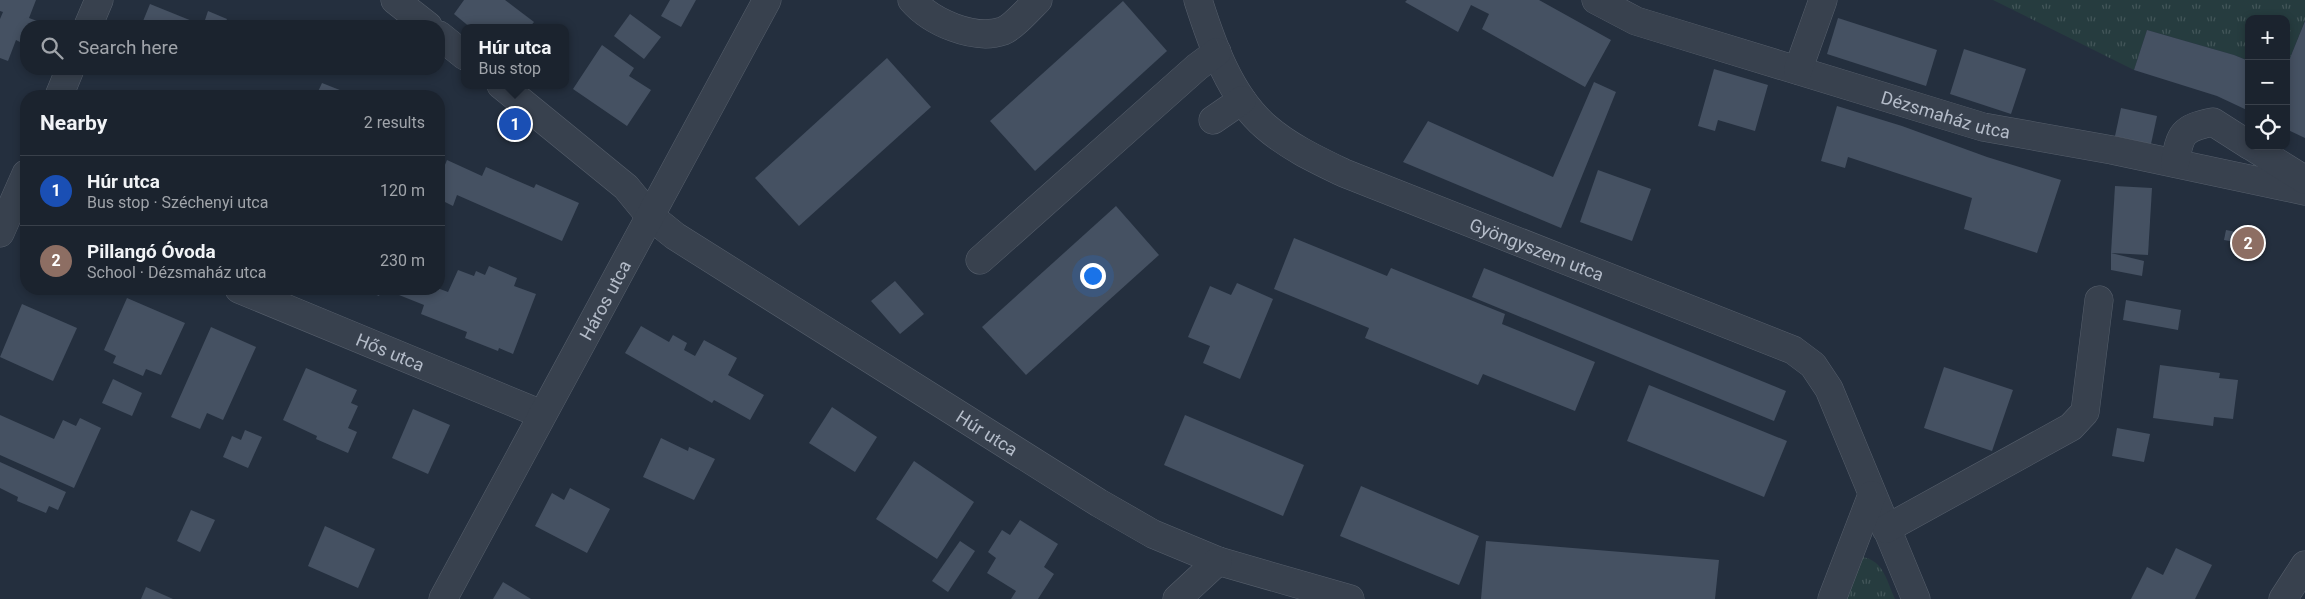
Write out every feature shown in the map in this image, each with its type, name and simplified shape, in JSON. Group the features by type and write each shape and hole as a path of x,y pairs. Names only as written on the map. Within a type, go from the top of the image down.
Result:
{"street":[{"path":"91,20 100,0"},
{"path":"395,0 420,20"},
{"name":"Háros utca","path":"442,599 767,0"},
{"path":"912,0 923,13 952,27 981,34 1004,30 1038,0"},
{"name":"Gyöngyszem utca","path":"1198,0 1217,52 1242,100 1265,126 1301,152 1344,173 1793,350 1813,365 1829,389 1916,599"},
{"name":"Dézsmaház utca","path":"1596,0 1636,21 1983,127 2175,163 2305,191"},
{"path":"1798,70 1823,0"},
{"path":"445,40 461,53"},
{"path":"980,260 1197,67 1217,52"},
{"path":"61,90 68,75"},
{"name":"Húr utca","path":"506,89 626,187 649,215 675,236 1098,503 1153,534 1218,561 1350,599"},
{"path":"1214,120 1242,100"},
{"path":"2175,163 2180,138 2194,125 2213,122 2245,142"},
{"path":"2258,150 2305,180"},
{"path":"0,233 17,191"},
{"name":"Hős utca","path":"254,295 542,414"},
{"path":"1886,530 2072,427 2085,412 2099,300"},
{"path":"1832,599 1872,495"},
{"path":"1177,599 1218,561"},
{"path":"2283,599 2305,564"}],"green space":[{"path":"1993,0 2305,0 2305,20 2290,58 2290,15 2245,15 2245,59 2147,30 2134,70"},
{"path":"1863,557 1876,563 1884,573 1895,599 1842,599 1855,562"}],"building":[{"path":"0,0 36,0 29,18 34,20 20,20 20,42 16,40 8,61 0,58 0,19 3,12 0,11"},
{"path":"464,0 505,0 534,22 532,24 466,24 454,14"},
{"path":"670,0 696,0 681,27 661,16"},
{"path":"1407,0 1539,0 1611,40 1585,87 1482,29 1489,14 1471,5 1458,32 1405,2"},
{"path":"1123,1 1167,51 1035,171 990,121"},
{"path":"150,4 190,20 143,20"},
{"path":"208,11 227,19 227,20 205,20"},
{"path":"630,14 661,37 644,59 614,36"},
{"path":"1838,18 1937,50 1926,86 1827,54"},
{"path":"2305,21 2305,138 2290,131 2290,58"},
{"path":"2147,30 2234,55 2245,59 2245,109 2217,96 2134,70"},
{"path":"602,45 634,68 629,76 651,90 627,126 573,89"},
{"path":"1964,49 2026,69 2011,114 1950,94"},
{"path":"887,58 931,107 799,226 755,178"},
{"path":"1714,69 1768,85 1755,131 1718,120 1715,131 1698,126"},
{"path":"1594,82 1616,92 1561,228 1403,162 1428,121 1553,177"},
{"path":"322,83 340,90 319,90"},
{"path":"1837,106 2061,180 2037,253 1964,229 1972,198 1848,157 1845,168 1821,161"},
{"path":"2121,108 2157,116 2151,144 2115,136"},
{"path":"447,160 482,176 486,167 534,188 536,184 579,203 562,241 457,195 453,206 445,202 445,165"},
{"path":"1598,170 1651,189 1632,241 1580,222"},
{"path":"2115,186 2152,188 2148,255 2111,253"},
{"path":"1116,206 1159,255 1026,375 982,327"},
{"path":"2226,230 2257,236 2255,246 2224,240"},
{"path":"1294,238 1387,276 1391,268 1505,314 1502,324 1595,362 1575,411 1483,374 1478,385 1365,338 1369,328 1274,289"},
{"path":"2111,253 2144,261 2142,276 2111,270"},
{"path":"489,266 517,278 514,286 536,294 513,354 499,348 498,351 465,338 467,332 421,314 424,305 399,295 445,295 445,291 448,292 458,270 474,276 476,271 485,275"},
{"path":"1484,268 1786,391 1774,421 1472,297"},
{"path":"895,281 924,314 900,334 871,301"},
{"path":"1237,283 1273,299 1240,379 1203,363 1210,346 1188,337 1210,286 1231,295"},
{"path":"127,298 185,323 161,375 146,369 143,376 113,363 116,356 104,350"},
{"path":"2126,300 2181,310 2178,330 2123,320"},
{"path":"22,304 77,328 53,381 0,357"},
{"path":"641,326 669,342 673,335 687,343 684,350 695,356 704,340 737,358 728,375 764,395 750,420 714,400 712,403 625,353"},
{"path":"211,327 256,347 223,420 207,413 200,429 171,417"},
{"path":"2160,365 2220,373 2219,378 2238,380 2233,419 2214,417 2213,426 2153,418"},
{"path":"1944,367 2013,390 1992,451 1924,428"},
{"path":"306,368 357,390 351,403 358,406 348,428 357,432 348,453 316,439 317,436 283,420"},
{"path":"113,379 142,393 132,416 102,403"},
{"path":"1649,385 1787,441 1764,497 1627,441"},
{"path":"832,407 877,437 855,472 809,443"},
{"path":"413,409 450,425 428,474 392,458"},
{"path":"0,415 54,439 63,420 76,426 80,418 101,428 74,488 0,455"},
{"path":"1185,415 1304,465 1283,516 1164,465"},
{"path":"2117,428 2150,434 2144,462 2112,456"},
{"path":"245,430 262,437 248,468 223,457 232,436 241,440"},
{"path":"661,438 688,451 689,447 715,459 694,500 643,477"},
{"path":"914,461 974,502 937,559 876,519"},
{"path":"0,462 66,492 58,510 49,506 46,513 17,501 18,497 0,488"},
{"path":"1361,486 1479,536 1459,585 1340,536"},
{"path":"570,488 610,509 587,553 535,526 552,493 564,500"},
{"path":"191,510 215,520 200,552 177,541"},
{"path":"1020,520 1058,544 1044,567 1054,574 1038,599 1011,599 1016,591 987,573 996,558 988,552 1002,530 1010,535"},
{"path":"325,526 375,549 358,588 308,566"},
{"path":"960,541 975,551 948,592 932,581"},
{"path":"1486,541 1719,560 1715,599 1481,599"},
{"path":"2176,548 2212,565 2195,599 2131,599 2147,567 2163,575"},
{"path":"503,582 531,599 493,599"},
{"path":"146,587 173,599 141,599"}],"place":[{"name":"Húr utca","path":"515,124"},
{"name":"Pillangó Óvoda","path":"2248,243"}]}
